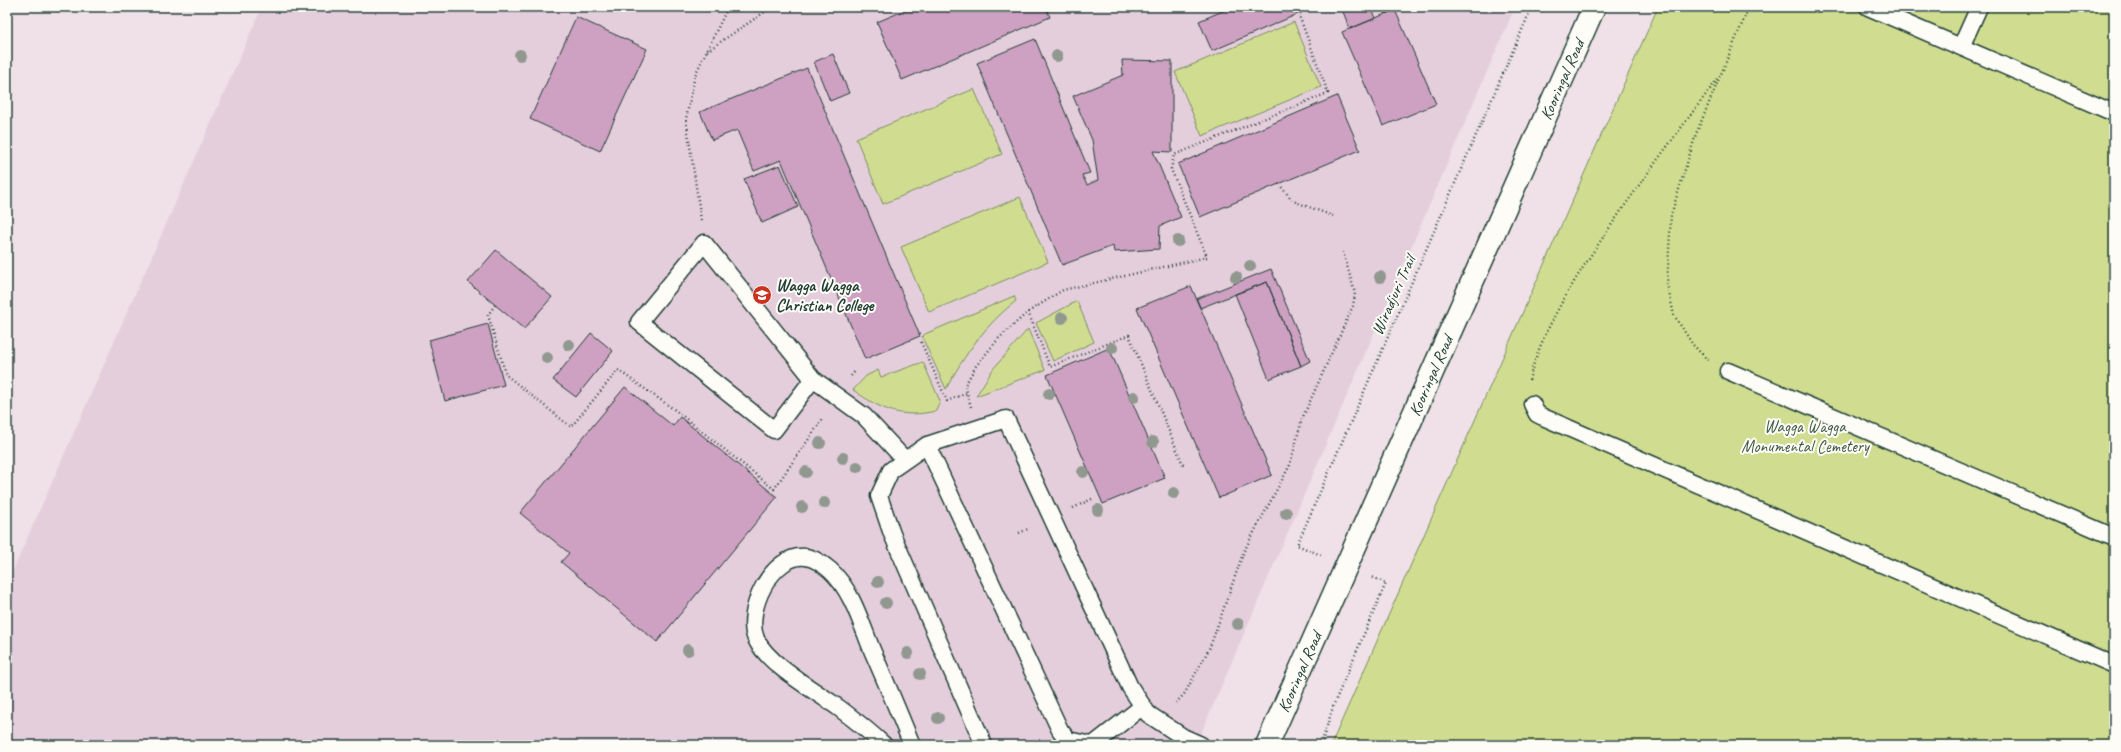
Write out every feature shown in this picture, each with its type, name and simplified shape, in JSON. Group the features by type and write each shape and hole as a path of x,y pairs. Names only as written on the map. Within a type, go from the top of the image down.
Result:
{"main road":[{"name":"Kooringal Road","path":"1267,745 1594,7"}],"lane":[{"path":"1868,7 2114,113"},
{"path":"1961,47 1979,7"},
{"path":"813,379 774,430 639,322 704,243 813,379 864,416 905,460"},
{"path":"1728,371 2114,537"},
{"path":"1532,404 1537,414 1543,417 2114,665"},
{"path":"984,745 892,534 879,496 891,470 927,444 1006,418 1130,687 1148,714 1183,737 1201,745"},
{"path":"927,444 1060,730 1068,740 1092,745 1143,706"},
{"path":"884,745 839,708 786,671 765,652 756,639 752,625 753,612 757,598 765,584 783,564 794,558 806,557 824,566 838,580 856,611 912,745"}],"path":[{"path":"704,243 686,119 695,75 728,7"},
{"path":"707,51 772,7"},
{"path":"976,428 965,385 976,366 999,338 1028,312 1063,290 1207,258 1171,169 1174,155 1328,94 1300,18 1300,7"},
{"name":"Wiradjuri Trail","path":"1346,566 1297,545 1532,7"},
{"path":"1728,371 1709,360 1693,345 1674,315 1667,284 1671,215 1696,134 1749,7"},
{"path":"1532,404 1528,385 1533,367 1559,308 1586,263 1637,187 1722,73"},
{"path":"1279,184 1292,201 1333,216"},
{"path":"1161,722 1185,693 1210,647 1244,551 1290,465 1302,419 1354,306 1355,293 1344,252"},
{"path":"495,305 488,315 506,375 571,427 618,370 675,410 774,489 856,370"},
{"path":"1028,312 1050,367 1130,335 1184,467"},
{"path":"921,342 947,401 967,393"},
{"path":"1321,745 1334,704 1386,583 1346,566"}],"shaded area":[{"name":"Wagga Wagga Christian College","path":"262,7 1515,7 1196,745 7,745 7,584"}],"green space":[{"name":"Wagga Wagga Monumental Cemetery","path":"1658,7 2114,7 2114,745 1331,745"},
{"path":"1294,22 1321,87 1202,136 1175,72"},
{"path":"974,89 1002,154 883,204 856,138"},
{"path":"1020,197 1048,262 929,312 901,247"},
{"path":"1014,296 1016,301 985,330 976,341 960,364 946,389 922,337 925,334"},
{"path":"1077,301 1094,342 1053,361 1036,323"},
{"path":"1028,329 1045,370 976,396 993,369"},
{"path":"923,362 940,401 936,411 912,414 892,411 873,403 853,390 866,376 878,370 881,377"}],"building":[{"path":"913,7 1046,7 1050,17 902,80 877,22"},
{"path":"1232,7 1295,7 1298,14 1212,51 1199,21"},
{"path":"1341,7 1371,7 1376,18 1350,29"},
{"path":"1383,7 1400,7 1385,13"},
{"path":"1395,10 1436,104 1383,126 1342,32"},
{"path":"576,17 647,49 600,151 530,119"},
{"path":"1035,39 1090,173 1082,175 1087,185 1098,180 1092,140 1073,96 1123,75 1122,60 1172,61 1172,152 1153,151 1181,217 1160,226 1159,249 1114,252 1113,246 1062,265 977,63"},
{"path":"833,54 849,93 830,101 814,62"},
{"path":"807,68 920,336 865,359 781,160 754,171 737,130 712,140 700,112"},
{"path":"1337,96 1360,150 1200,217 1178,164"},
{"path":"780,165 798,207 762,223 744,179"},
{"path":"496,250 552,297 524,329 468,282"},
{"path":"1271,269 1310,361 1301,366 1267,282 1200,308 1196,299"},
{"path":"1267,282 1301,366 1269,379 1235,294"},
{"path":"1191,286 1272,475 1219,498 1137,308"},
{"path":"488,324 504,385 445,401 429,340"},
{"path":"591,333 613,351 576,397 553,380"},
{"path":"1109,348 1165,478 1103,504 1047,375"},
{"path":"625,387 673,426 680,417 777,497 657,642 561,562 569,553 520,513"}],"place":[{"name":"Wagga Wagga Christian College","path":"762,295"}]}
